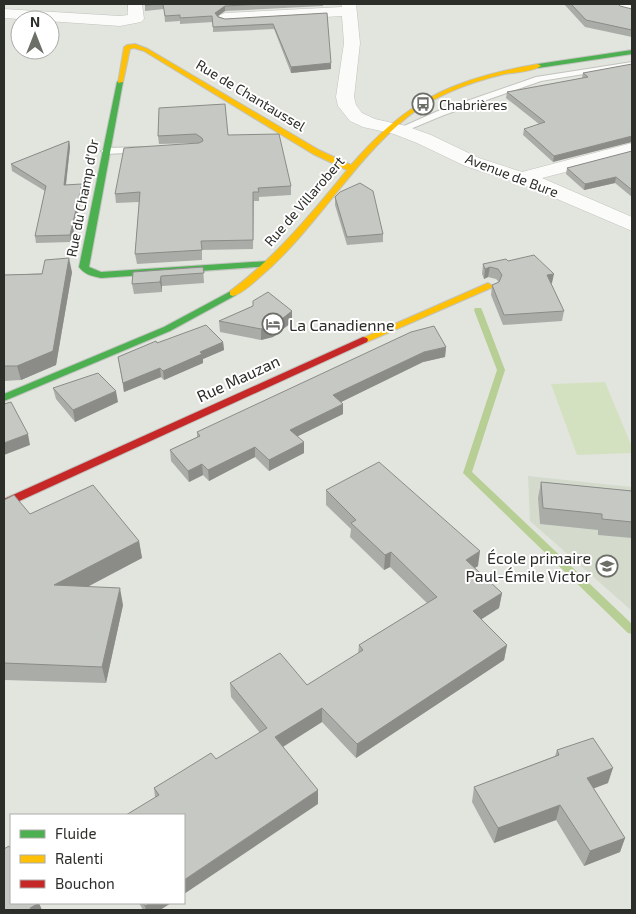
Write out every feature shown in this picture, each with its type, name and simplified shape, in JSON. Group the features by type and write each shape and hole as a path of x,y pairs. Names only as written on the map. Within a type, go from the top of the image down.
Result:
{"street":[{"path":"4,14 120,21 136,18 135,4"},
{"path":"620,4 632,11"},
{"path":"225,18 349,7"},
{"name":"Avenue de Bure","path":"349,7 352,43 345,97 346,106 356,117 369,123 395,129 424,139 472,162 521,178 632,225"},
{"name":"Rue du Champ d'Or","path":"135,46 126,49 84,267 89,273 101,274 268,264"},
{"name":"Rue de Chantaussel","path":"135,46 146,50 316,152 352,169"},
{"name":"Rue de Villarobert","path":"4,398 153,336 210,308 249,281 295,237 352,169 423,104 454,89 523,68 632,52"},
{"path":"521,178 632,149"},
{"name":"Rue Mauzan","path":"4,504 406,320 488,286"}],"lane":[{"path":"395,129 539,79 632,64"},
{"path":"106,151 152,150"}],"shaded area":[{"name":"École primaire Paul-Émile Victor","path":"528,476 632,487 632,611 530,521"}],"green space":[{"path":"605,382 632,447 632,453 577,455 551,384"}],"building":[{"path":"163,4 263,4 225,6 215,13 218,17 225,19 327,13 331,63 291,67 273,24 213,27 212,16 180,18 180,15 165,16"},
{"path":"571,4 618,4 632,9 632,30 586,20"},
{"path":"632,64 632,136 554,156 524,129 545,122 507,92 588,77 583,73"},
{"path":"225,104 228,135 279,134 291,186 258,188 259,192 253,192 253,240 201,241 202,250 135,254 140,192 115,194 124,148 199,143 203,141 202,138 196,134 158,136 159,108"},
{"path":"69,141 64,185 82,184 70,235 35,236 46,186 11,164"},
{"path":"632,151 632,190 616,177 585,184 567,168"},
{"path":"360,183 373,191 383,234 347,237 335,197 340,192"},
{"path":"534,255 554,274 547,275 564,311 504,315 492,285 499,282 502,275 498,269 490,267 485,269 483,264"},
{"path":"69,258 53,351 17,366 4,366 4,275 42,274 45,260"},
{"path":"203,267 204,273 161,276 160,282 132,284 133,272"},
{"path":"268,292 292,311 273,326 261,329 219,321 253,306 253,301"},
{"path":"206,325 223,342 200,352 202,354 163,371 160,368 123,383 118,357 156,341 157,343"},
{"path":"434,326 446,347 424,352 333,395 343,404 290,430 304,442 269,460 255,447 208,470 202,464 188,471 170,450 200,436 197,432 411,332"},
{"path":"98,373 116,391 73,410 53,388"},
{"path":"11,402 28,434 4,443 4,404"},
{"path":"379,462 480,551 466,560 502,593 473,611 507,645 357,744 322,708 275,737 318,790 185,879 185,814 128,814 159,795 154,788 211,753 216,759 267,728 230,683 280,653 307,685 363,650 359,645 437,597 391,552 385,555 351,523 356,520 326,490"},
{"path":"541,482 632,491 632,522 602,519 602,514 543,508"},
{"path":"93,485 139,541 54,585 120,588 102,667 4,663 4,500 14,495 30,514"},
{"path":"593,738 613,768 587,778 625,838 590,851 560,805 498,828 474,787 559,755 557,750"},
{"path":"9,846 10,848 10,904 37,904 30,908 31,910 4,910 4,849"}],"waterway":[{"path":"478,310 501,370 467,473 632,630"}],"traffic: fast":[{"path":"538,66 632,52"},
{"path":"120,82 84,267 91,273 101,275 269,264"},
{"path":"4,398 167,329 233,293"}],"traffic: slow":[{"path":"120,82 127,47 135,46 146,50 316,152 352,169"},
{"path":"233,293 285,249 362,157 404,116 434,97 451,89 486,77 538,66"},
{"path":"363,340 488,286"}],"traffic: jam":[{"path":"4,504 363,340"}],"place":[{"name":"Chabrières","path":"423,104"},
{"name":"La Canadienne","path":"273,324"},
{"name":"École primaire Paul-Émile Victor","path":"607,566"}]}
